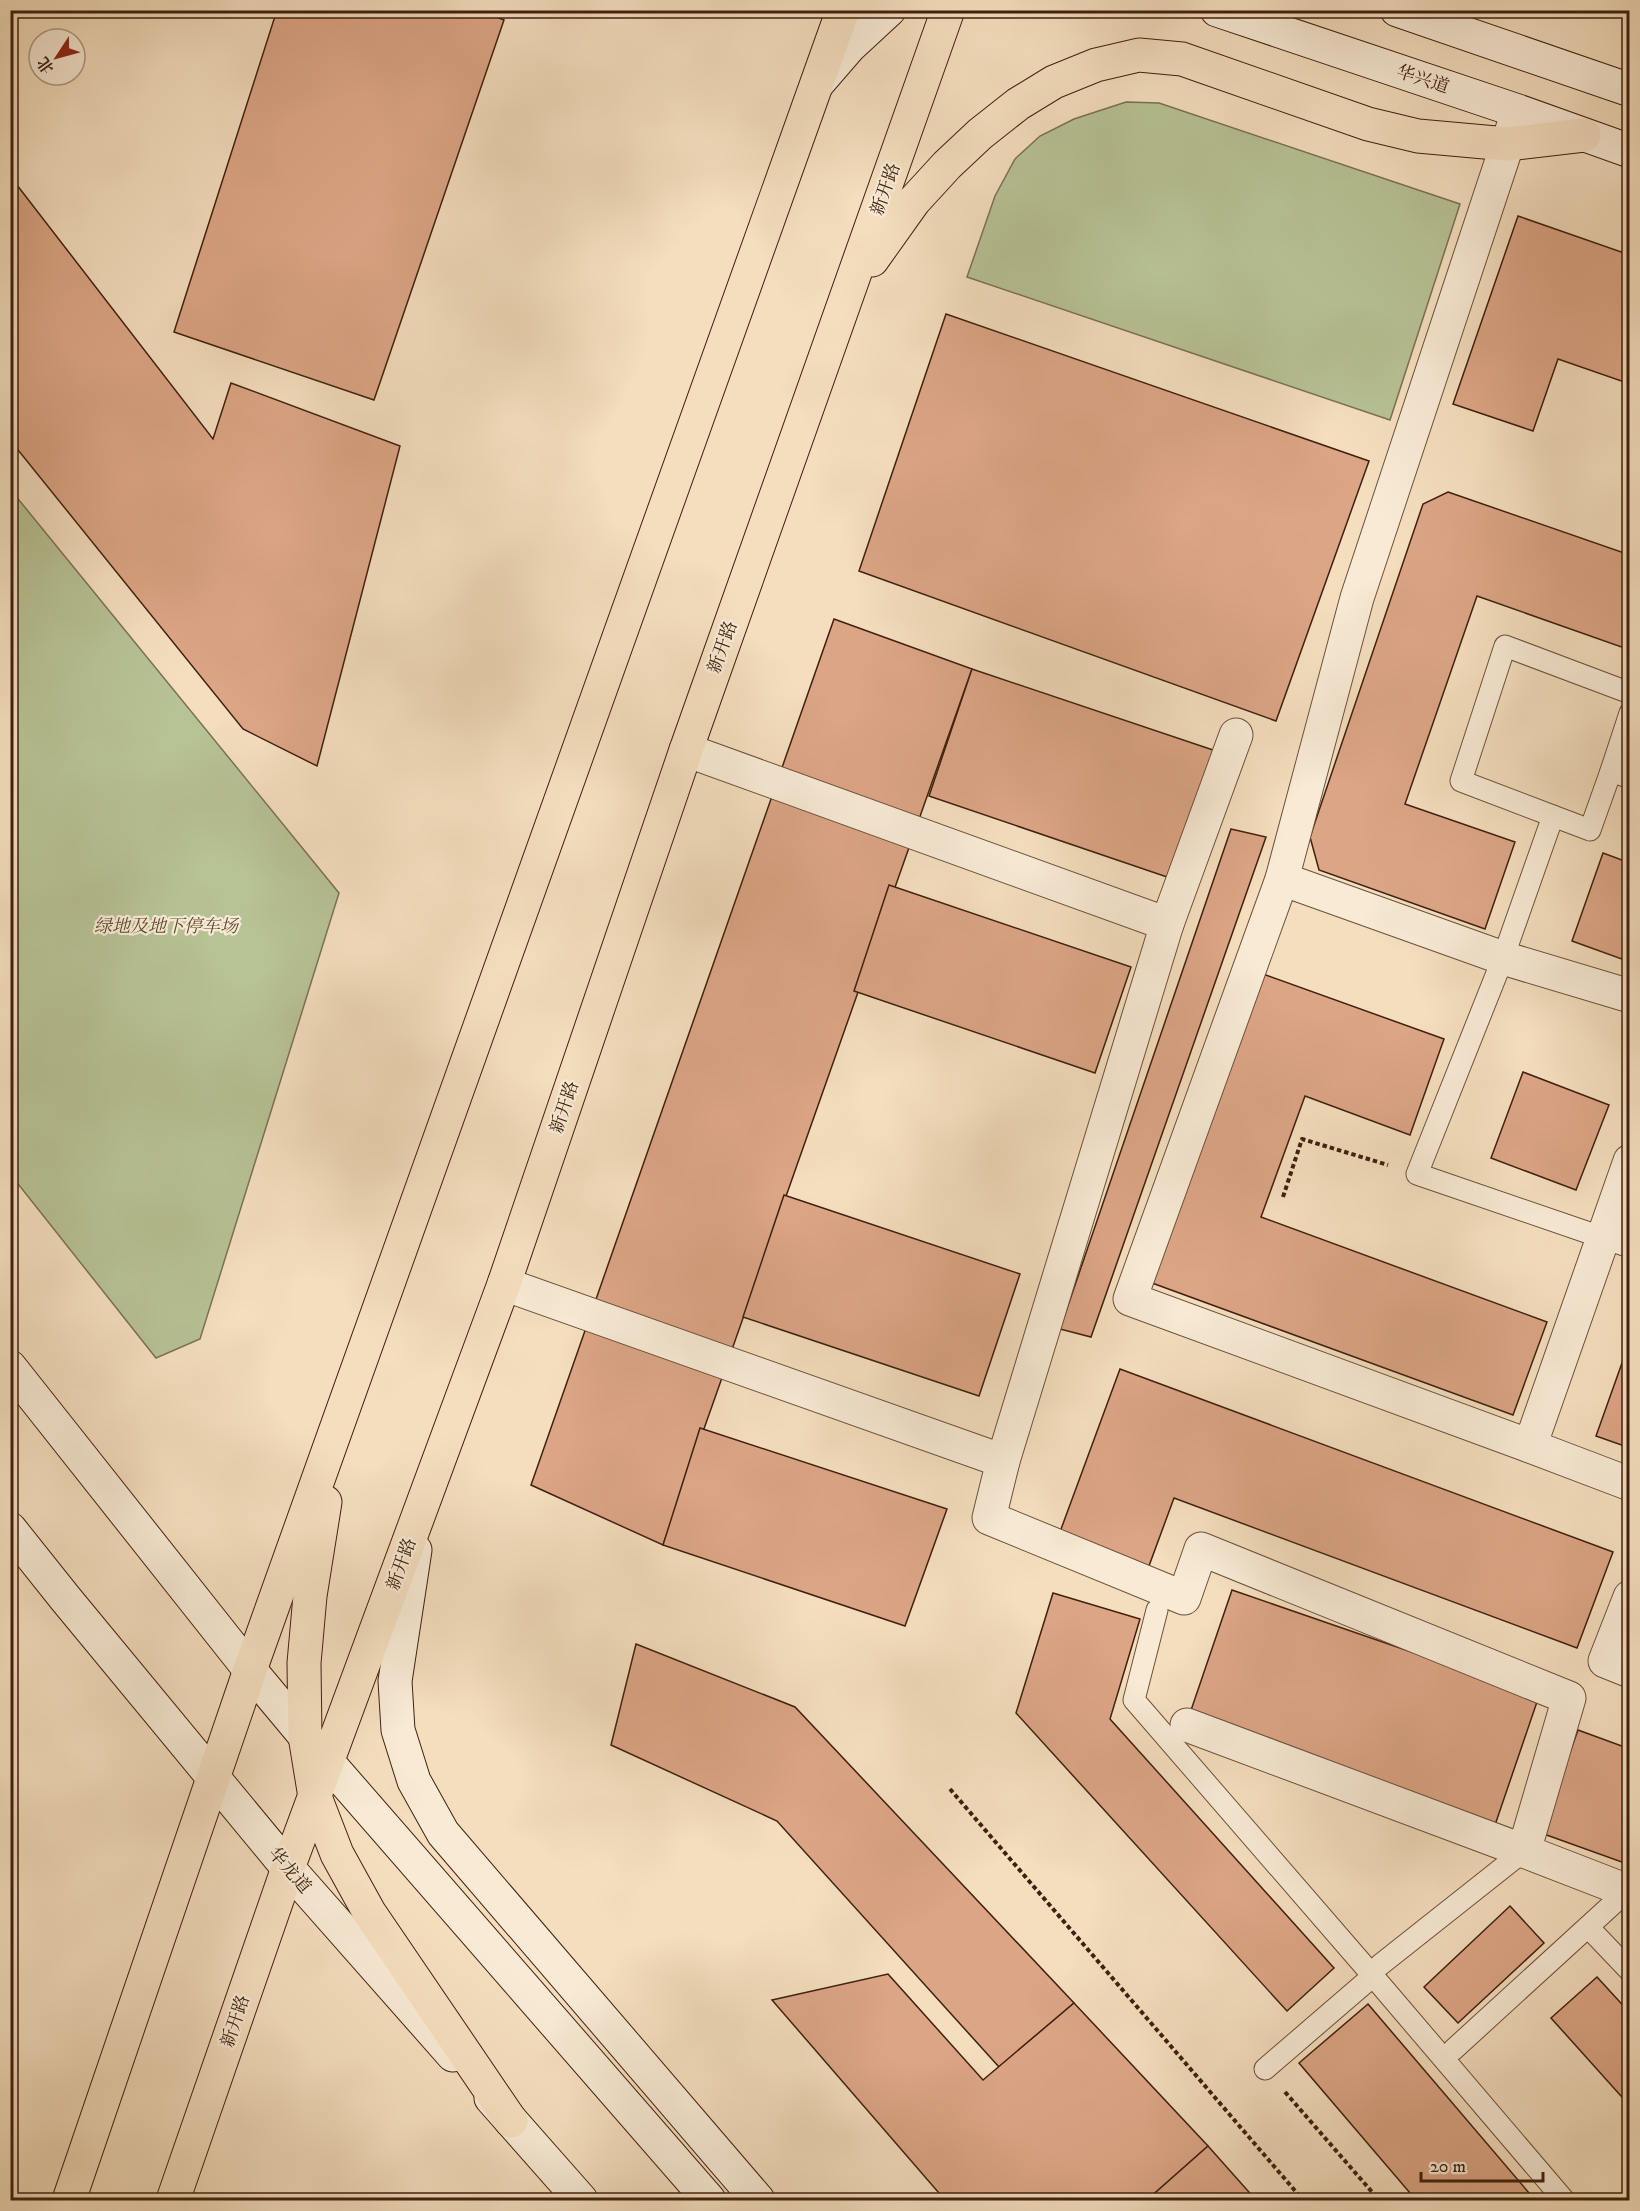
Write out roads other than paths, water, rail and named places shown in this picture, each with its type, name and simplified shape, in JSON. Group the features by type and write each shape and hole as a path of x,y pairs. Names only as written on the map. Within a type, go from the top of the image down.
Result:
{"main road":[{"path":"69,2200 212,1776 843,10"},
{"name":"新开路","path":"173,2200 288,1868 504,1284 686,750 948,10"},
{"path":"846,299 887,236 914,201 980,134 1018,104 1053,82 1096,65 1139,55 1182,59 1368,124 1418,136 1507,144 1584,135"},
{"path":"332,1438 309,1607 304,1663 305,1736 315,1797 337,1854 369,1912 511,2121"}],"street":[{"path":"816,85 849,47 889,10"},
{"name":"华兴道","path":"1217,10 1518,111 1629,151"},
{"path":"1397,10 1629,90"},
{"path":"1518,111 1357,598 1282,879 1131,1299 1629,1484"},
{"path":"1236,735 1167,924 1003,1461 989,1518 1184,1598 1201,1549 1569,1698 1524,1851"},
{"path":"686,750 1167,924"},
{"path":"1282,879 1503,958 1629,996"},
{"path":"1530,1446 1616,1242 1629,1161"},
{"path":"504,1284 1003,1461"},
{"path":"10,1366 250,1670 305,1736 709,2200"},
{"path":"424,1501 394,1681 399,1730 414,1781 443,1833 758,2200"},
{"name":"华龙道","path":"10,1529 65,1599 288,1868 581,2200"},
{"path":"1629,1597 1605,1661 1629,1671"},
{"path":"1187,1725 1628,1891"}],"lane":[{"path":"1629,693 1505,646 1461,781 1590,830 1620,775 1629,714"},
{"path":"1553,816 1503,958 1417,1174 1616,1242"},
{"path":"1157,1610 1134,1700 1376,1971 1564,2200"},
{"path":"1265,2069 1376,1971 1524,1851"},
{"path":"1453,2050 1628,1891"},
{"path":"1588,1927 1629,1971"}],"park label":[{"name":"绿地及地下停车场","path":"166,926"}]}
